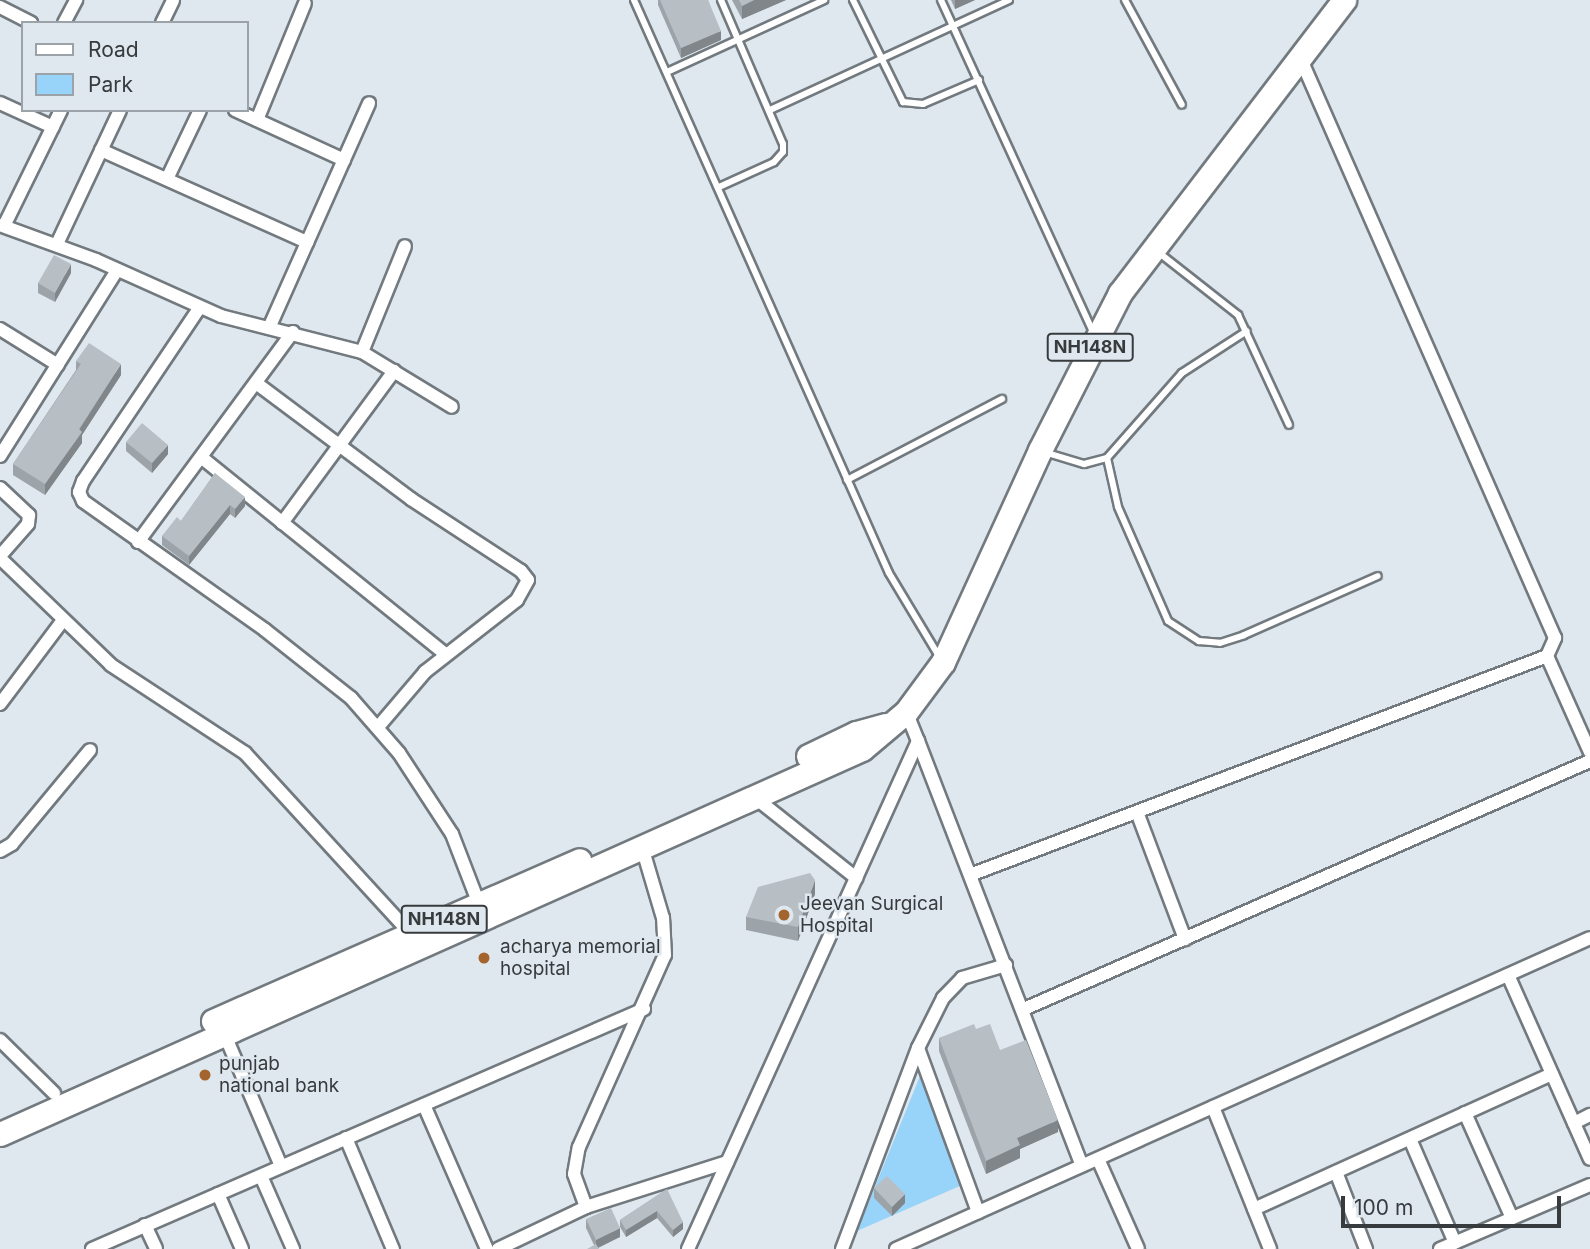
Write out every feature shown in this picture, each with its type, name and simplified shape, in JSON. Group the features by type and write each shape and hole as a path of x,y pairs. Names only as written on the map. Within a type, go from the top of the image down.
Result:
{"highway":[{"name":"NH148N","path":"0,1134 862,749 898,718 943,662 1095,337 1151,247 1298,55 1344,0"},
{"name":"NH148N","path":"0,1117 480,904 856,733 898,718"}],"street":[{"path":"65,21 76,0"},
{"path":"163,21 173,0"},
{"path":"257,120 305,2"},
{"path":"0,7 27,21"},
{"path":"970,875 1547,656 1555,638 1298,55"},
{"path":"0,103 53,127"},
{"path":"269,328 369,103"},
{"path":"60,112 2,226 57,244 200,307 362,352 452,407"},
{"path":"57,244 119,112"},
{"path":"167,180 199,112"},
{"path":"239,112 344,160"},
{"path":"101,150 307,242"},
{"path":"362,352 405,246"},
{"path":"0,456 117,270"},
{"path":"200,307 79,492 94,512 325,676 378,727 452,834 480,904"},
{"path":"0,329 58,365"},
{"path":"138,542 293,332"},
{"path":"282,523 394,371"},
{"path":"256,383 339,447 494,551 528,580 517,600 445,654 378,727"},
{"path":"201,457 445,654"},
{"path":"0,488 29,515 28,524 0,557 111,665 245,753 411,934"},
{"path":"0,704 63,620"},
{"path":"1547,656 1590,752"},
{"path":"898,718 918,741 1024,1009 1082,1165"},
{"path":"688,1249 918,741"},
{"path":"0,851 12,844 90,750"},
{"path":"1024,1009 1590,761"},
{"path":"753,796 856,878"},
{"path":"1138,812 1185,939"},
{"path":"586,1207 574,1174 579,1147 666,955 663,918 642,847"},
{"path":"896,1249 1590,938"},
{"path":"842,1249 919,1048 950,987 962,978 1006,965"},
{"path":"1508,975 1590,1159"},
{"path":"92,1249 643,1009"},
{"path":"224,1033 281,1166"},
{"path":"0,1040 54,1093"},
{"path":"919,1048 978,1212"},
{"path":"1254,1209 1552,1073"},
{"path":"424,1105 487,1249"},
{"path":"1213,1107 1270,1249"},
{"path":"1465,1113 1512,1218"},
{"path":"1574,1123 1590,1115"},
{"path":"346,1138 393,1249"},
{"path":"1410,1139 1455,1243"},
{"path":"1098,1159 1138,1249"},
{"path":"498,1249 586,1207 727,1162"},
{"path":"1336,1172 1366,1249"},
{"path":"261,1176 293,1249"},
{"path":"1440,1249 1590,1185"},
{"path":"218,1194 242,1249"},
{"path":"145,1225 156,1249"}],"lane":[{"path":"634,0 889,573 943,662"},
{"path":"719,187 774,162 783,152 770,110 721,0"},
{"path":"667,72 824,0"},
{"path":"853,0 903,102 923,104 979,80"},
{"path":"941,0 1095,337"},
{"path":"770,110 1009,0"},
{"path":"1125,0 1182,105"},
{"path":"1151,247 1222,299 1247,331 1289,425"},
{"path":"1040,450 1084,464 1107,457 1182,373 1247,331"},
{"path":"846,480 1002,399"},
{"path":"1107,457 1118,507 1168,621 1199,642 1220,643 1244,635 1378,576"}],"green space":[{"path":"922,1071 962,1185 857,1231"}],"building":[{"path":"660,0 708,0 721,31 681,48"},
{"path":"739,0 754,0 742,6"},
{"path":"54,255 71,264 55,293 38,283"},
{"path":"89,343 121,364 79,429 82,432 45,484 13,464 81,364 76,361"},
{"path":"142,423 168,445 152,463 126,442"},
{"path":"215,473 245,497 235,509 230,505 189,556 162,536 177,517 181,521"},
{"path":"810,873 815,880 798,927 746,917 758,887"},
{"path":"974,1024 976,1029 990,1024 1000,1050 1026,1040 1058,1120 1017,1138 1020,1145 986,1161 939,1038"},
{"path":"887,1176 905,1194 892,1207 874,1188"},
{"path":"667,1189 683,1222 673,1230 657,1211 626,1230 620,1220"},
{"path":"611,1208 620,1228 596,1240 586,1219"}],"place":[{"name":"Jeevan Surgical Hospital","path":"784,915"},
{"name":"acharya memorial hospital","path":"484,958"},
{"name":"punjab national bank","path":"205,1075"}]}
